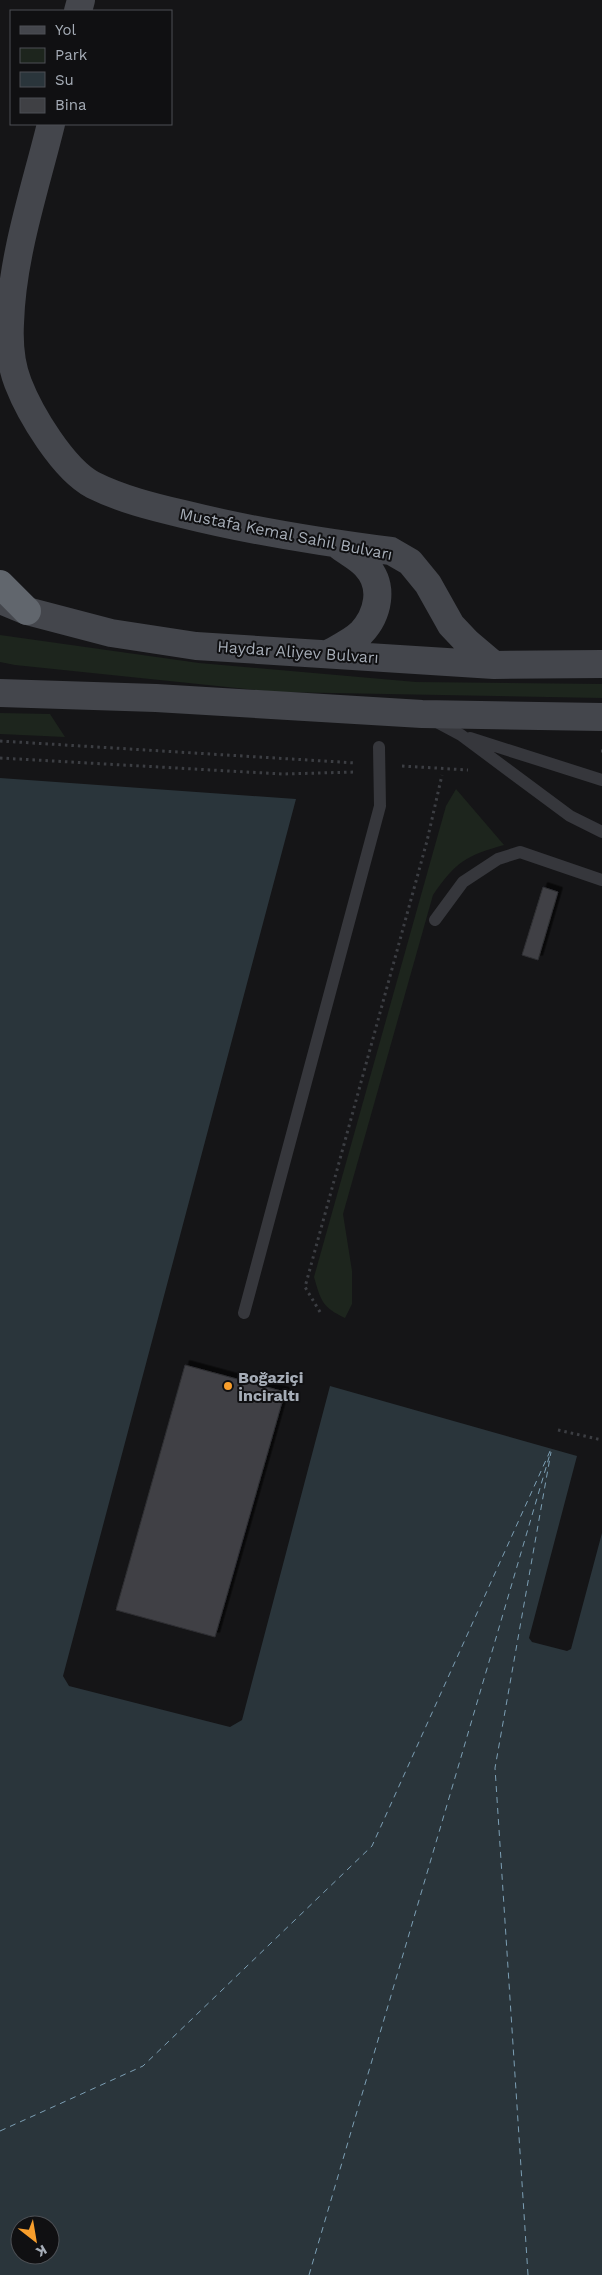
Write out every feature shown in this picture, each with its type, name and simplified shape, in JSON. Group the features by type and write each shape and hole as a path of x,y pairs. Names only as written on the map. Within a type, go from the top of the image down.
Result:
{"highway":[{"path":"0,584 28,611"}],"main road":[{"name":"Mustafa Kemal Sahil Bulvarı","path":"51,125 13,282 10,325 12,354 18,382 44,431 67,463 92,484 135,501 217,523 391,552 410,562 428,584 451,624 468,643 494,664"},
{"path":"328,654 359,634 372,620 378,600 376,582 367,567 337,544"},
{"name":"Haydar Aliyev Bulvarı","path":"0,600 28,611 111,633 196,646 494,664 602,664"},
{"path":"0,693 156,698 422,714 602,717"}],"lane":[{"path":"422,714 461,735 570,816 602,832"},
{"path":"461,735 602,780"},
{"path":"244,1313 380,806 379,747"},
{"path":"435,920 463,882 498,859 520,852 602,880"}],"path":[{"path":"0,741 329,761"},
{"path":"0,758 282,774 379,772"},
{"path":"320,1312 306,1288 427,841 442,775"},
{"path":"558,1430 602,1440"}],"green space":[{"path":"0,635 199,663 416,682 602,684 602,698 276,692 15,665 0,662"},
{"path":"0,713 50,714 65,737 0,734"},
{"path":"456,789 504,845 470,857 448,875 433,895 343,1214 352,1271 352,1304 345,1318 327,1307 321,1298 314,1277 446,806"}],"water":[{"path":"0,778 296,799 63,1676 69,1686 230,1727 242,1720 330,1386 577,1456 529,1638 532,1642 567,1651 571,1649 602,1533 602,2275 0,2275"}],"building":[{"path":"543,887 558,892 538,960 522,955"},
{"path":"185,1365 285,1392 215,1637 116,1610"}],"ferry route":[{"path":"0,2131 143,2066 372,1846 551,1449"},
{"path":"528,2275 495,1768 551,1452"},
{"path":"309,2275 550,1454"}],"place":[{"name":"Boğaziçi İnciraltı","path":"228,1386"}]}
